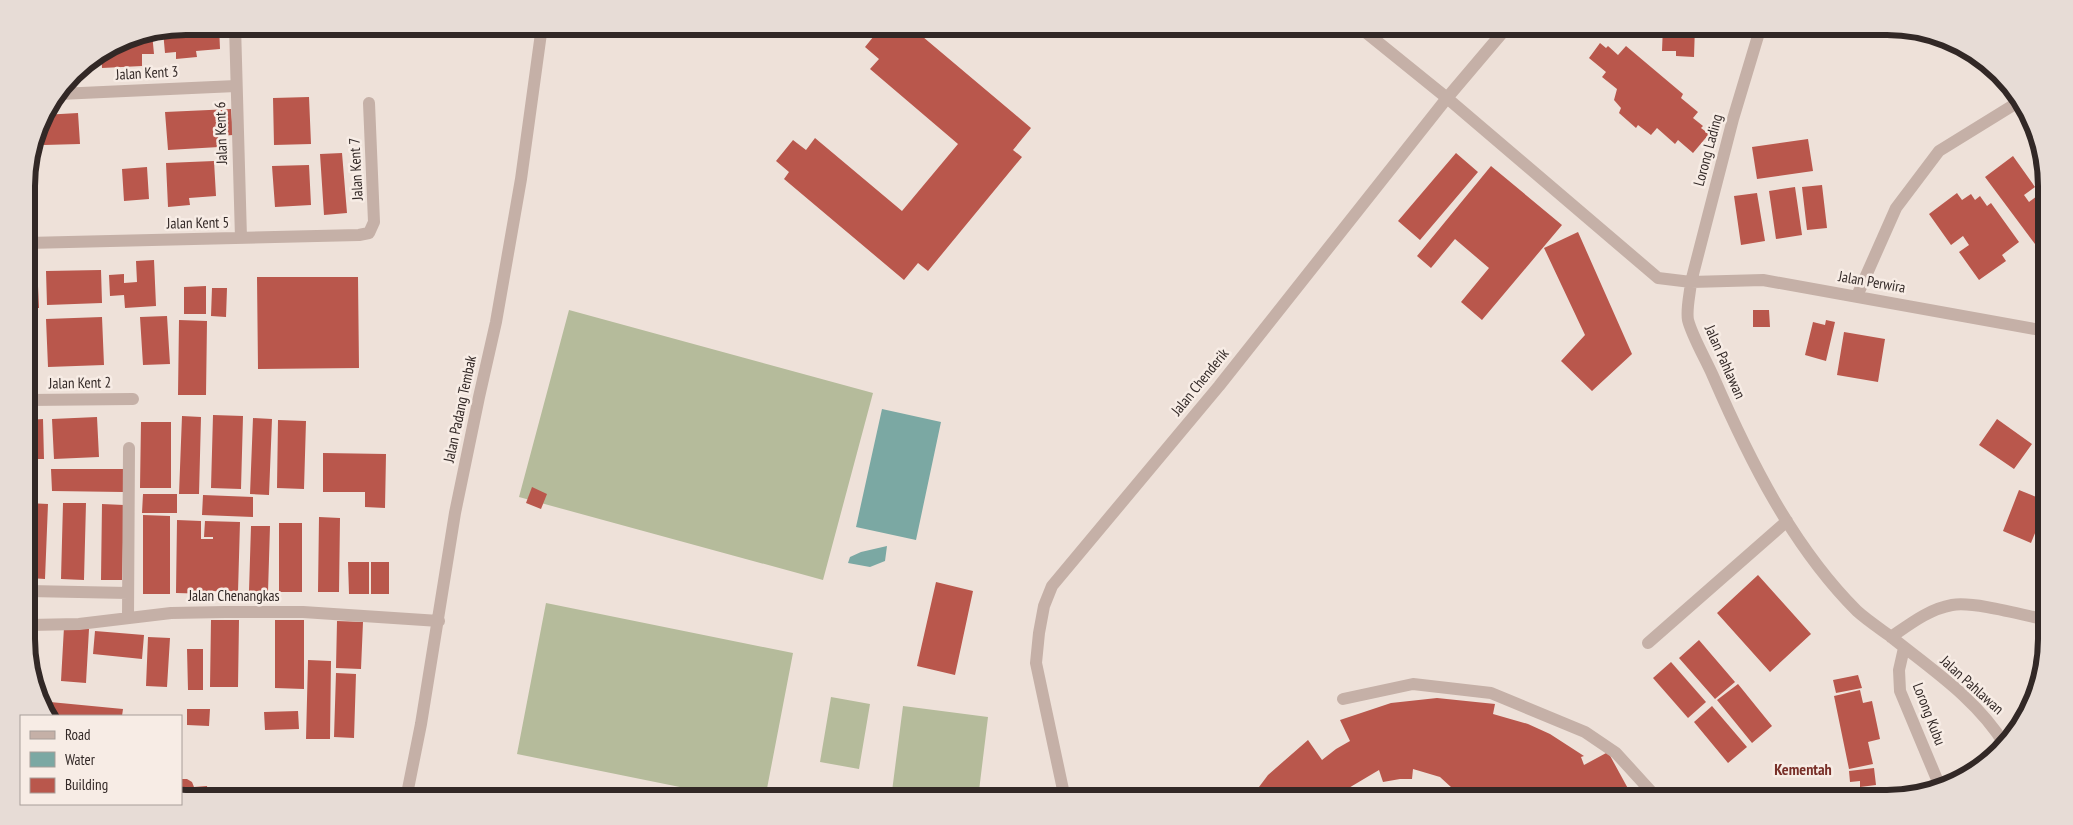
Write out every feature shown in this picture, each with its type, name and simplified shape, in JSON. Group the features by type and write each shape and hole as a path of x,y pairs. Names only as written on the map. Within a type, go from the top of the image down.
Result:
{"street":[{"name":"Jalan Kent 6","path":"235,35 242,238"},
{"name":"Jalan Padang Tembak","path":"408,790 439,620 455,513 478,397 496,322 518,198 541,35"},
{"path":"1369,35 1447,98 1658,278 1690,282"},
{"name":"Jalan Chenderik","path":"1063,790 1036,663 1044,606 1052,586 1219,386 1447,98 1500,35"},
{"name":"Lorong Lading","path":"1690,282 1733,118 1758,35"},
{"name":"Jalan Kent 3","path":"66,94 236,86"},
{"name":"Jalan Kent 7","path":"369,103 374,222 369,234"},
{"path":"1856,296 1896,208 1939,151 2014,105"},
{"name":"Jalan Kent 5","path":"35,243 369,234"},
{"name":"Jalan Perwira","path":"1690,282 1763,280 2038,330"},
{"name":"Jalan Pahlawan","path":"1690,282 1688,320 1740,432 1787,521 1812,559 1858,612 1959,691 1994,727 2001,738"},
{"name":"Jalan Kent 2","path":"35,400 133,399"},
{"path":"128,618 129,448"},
{"path":"1648,643 1787,521"},
{"path":"35,591 128,594"},
{"path":"1891,636 1928,612 1952,604 1973,605 2038,618"},
{"name":"Jalan Chenangkas","path":"35,625 78,624 171,613 303,612 439,620"},
{"name":"Lorong Kubu","path":"1904,648 1899,670 1900,691 1938,781"},
{"path":"1343,698 1413,684 1491,692 1585,732 1616,753 1650,790"}],"green space":[{"path":"569,310 873,393 823,580 519,497"},
{"path":"546,603 793,653 767,790 695,790 517,754"},
{"path":"831,697 870,704 859,769 820,762"},
{"path":"903,706 988,717 979,790 892,790"}],"water":[{"path":"882,409 941,422 916,540 856,527"},
{"path":"887,546 885,561 870,567 848,563 850,557 861,552"}],"building":[{"path":"176,35 219,35 220,49 196,51 197,57 176,59 176,52 165,53 164,37"},
{"path":"875,35 921,35 1031,128 1013,150 1022,157 928,271 918,263 904,280 784,179 789,172 776,161 793,140 806,150 815,138 902,211 958,144 870,69 879,59 865,47"},
{"path":"1663,35 1695,35 1694,57 1676,56 1676,51 1662,51"},
{"path":"153,39 154,54 142,54 142,66 102,68 102,60 128,46"},
{"path":"1600,43 1606,48 1608,46 1618,55 1626,46 1683,94 1681,98 1698,112 1693,118 1709,134 1693,153 1678,140 1675,144 1657,128 1651,135 1638,125 1636,128 1619,113 1621,108 1614,100 1617,89 1602,77 1606,72 1589,58"},
{"path":"309,97 311,144 274,145 273,98"},
{"path":"231,109 233,135 218,136 219,147 168,150 165,112"},
{"path":"78,113 80,144 44,145 44,135 53,114"},
{"path":"1808,139 1813,171 1757,179 1752,147"},
{"path":"342,153 347,213 324,215 320,154"},
{"path":"1456,153 1478,172 1420,240 1398,221"},
{"path":"2013,156 2035,187 2024,195 2029,202 2038,195 2038,242 2035,244 1985,177"},
{"path":"214,161 216,196 189,198 190,205 168,207 166,163"},
{"path":"309,165 311,205 275,207 272,166"},
{"path":"1491,166 1562,225 1482,320 1461,302 1489,268 1455,239 1431,268 1417,256"},
{"path":"147,167 149,199 124,201 122,169"},
{"path":"1822,185 1827,228 1807,230 1802,187"},
{"path":"1795,187 1802,235 1776,239 1769,191"},
{"path":"1757,193 1765,241 1741,245 1734,196"},
{"path":"1957,193 1962,200 1971,194 1975,200 1980,196 1987,206 1991,203 2019,242 2002,255 2006,261 1979,280 1959,252 1969,245 1963,236 1951,245 1929,214"},
{"path":"1578,232 1632,354 1592,391 1561,361 1585,335 1544,248"},
{"path":"154,260 156,306 125,308 124,295 110,296 109,275 124,274 124,283 137,282 136,261"},
{"path":"35,264 37,264 39,308 35,308"},
{"path":"101,270 102,303 47,305 46,271"},
{"path":"257,277 358,277 359,368 258,369"},
{"path":"206,286 206,314 184,314 184,287"},
{"path":"212,288 227,288 226,317 211,316"},
{"path":"1753,310 1769,310 1770,327 1753,327"},
{"path":"167,316 170,364 143,365 140,317"},
{"path":"102,317 104,365 48,367 46,319"},
{"path":"179,320 207,321 206,395 178,395"},
{"path":"1826,320 1835,322 1826,361 1805,355 1813,322 1825,325"},
{"path":"1844,332 1885,339 1878,382 1837,375"},
{"path":"35,333 37,363 35,363"},
{"path":"213,415 243,416 241,489 211,488"},
{"path":"182,416 201,417 199,494 179,494"},
{"path":"97,417 99,457 54,459 52,419"},
{"path":"253,418 272,419 269,495 250,494"},
{"path":"43,419 44,459 35,459 35,420"},
{"path":"1997,419 2032,444 2014,469 1979,445"},
{"path":"278,420 306,421 304,489 277,488"},
{"path":"141,422 171,422 171,488 140,488"},
{"path":"323,453 386,454 385,508 365,507 365,492 323,492"},
{"path":"51,469 123,469 123,492 52,491"},
{"path":"532,487 547,494 541,509 526,503"},
{"path":"2019,490 2038,498 2038,526 2031,543 2003,531"},
{"path":"143,494 177,494 177,513 142,513"},
{"path":"203,495 253,497 253,517 202,515"},
{"path":"35,503 48,504 45,579 35,578"},
{"path":"63,503 86,503 84,580 61,579"},
{"path":"102,504 124,505 122,580 101,580"},
{"path":"143,515 170,516 170,594 143,594"},
{"path":"319,517 340,518 339,592 318,592"},
{"path":"177,520 201,521 201,539 213,539 213,537 204,537 205,521 240,522 238,592 212,591 212,594 176,593"},
{"path":"279,523 302,523 302,592 279,592"},
{"path":"251,526 270,526 268,592 249,591"},
{"path":"348,562 369,562 369,594 349,594"},
{"path":"371,562 389,562 389,594 371,594"},
{"path":"1758,575 1811,634 1770,672 1717,613"},
{"path":"936,582 973,591 955,675 917,666"},
{"path":"211,620 239,620 238,687 210,687"},
{"path":"275,620 304,620 304,689 275,688"},
{"path":"337,621 363,622 361,669 336,668"},
{"path":"64,627 89,629 86,683 61,681"},
{"path":"95,631 144,635 142,659 93,654"},
{"path":"148,637 170,638 167,687 146,686"},
{"path":"1699,640 1735,682 1715,699 1679,658"},
{"path":"187,649 203,649 203,690 188,690"},
{"path":"308,660 331,661 330,739 306,739"},
{"path":"1671,662 1706,702 1688,718 1653,678"},
{"path":"336,673 356,674 354,738 334,737"},
{"path":"1858,675 1862,688 1836,693 1833,680"},
{"path":"1738,684 1772,726 1752,743 1717,700"},
{"path":"1860,690 1863,703 1872,701 1880,739 1868,742 1873,764 1849,769 1834,696"},
{"path":"1437,698 1495,704 1493,714 1528,724 1550,734 1584,756 1581,757 1584,765 1608,752 1629,790 1454,790 1440,777 1413,769 1412,779 1383,782 1379,770 1348,790 1257,790 1268,775 1308,740 1322,760 1350,741 1340,720 1391,703"},
{"path":"50,703 123,709 122,715 56,715"},
{"path":"1712,706 1747,747 1728,763 1694,722"},
{"path":"187,709 210,709 209,726 187,725"},
{"path":"298,711 299,729 265,730 264,712"},
{"path":"1874,768 1876,785 1860,787 1860,781 1850,782 1849,771"},
{"path":"182,779 192,782 194,787 207,786 208,790 182,790"}],"district":[{"name":"Kementah","path":"1803,769"}]}
